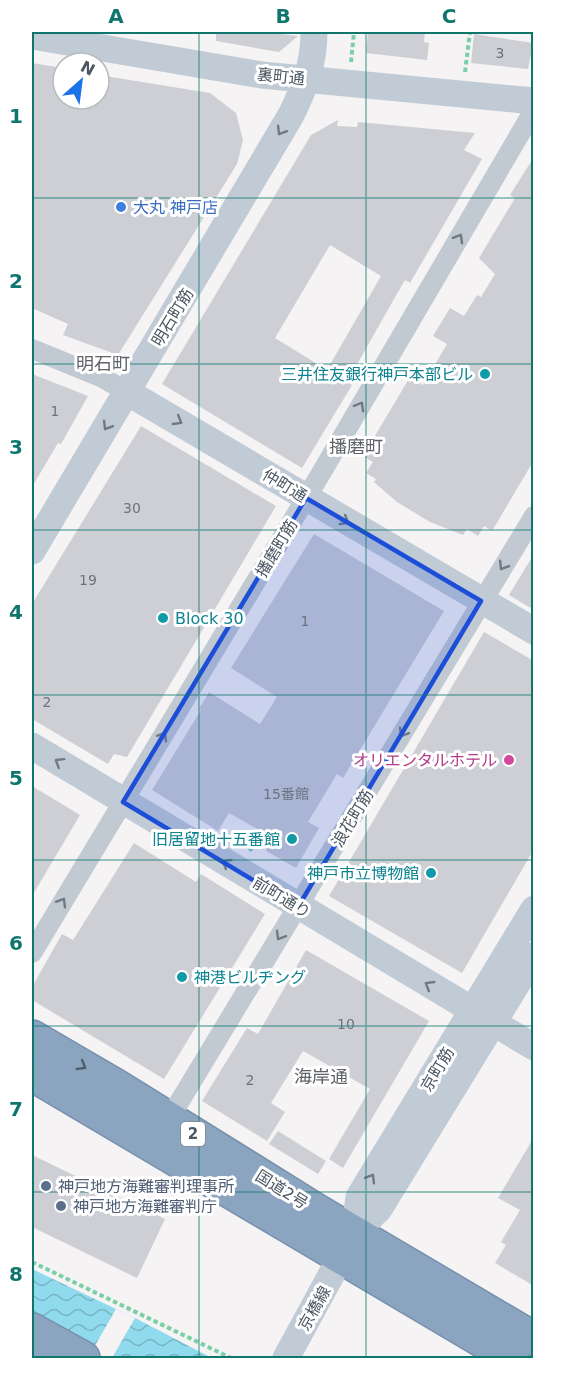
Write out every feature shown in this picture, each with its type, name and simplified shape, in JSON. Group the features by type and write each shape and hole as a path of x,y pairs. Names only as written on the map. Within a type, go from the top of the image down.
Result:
{"highway":[{"name":"国道2号","path":"32,1037 169,1119 512,1359"},
{"name":"国道2号","path":"32,1074 347,1245 534,1339"},
{"path":"36,1346 83,1359"},
{"path":"36,1346 90,1359"}],"street":[{"name":"明石町筋","path":"32,551 291,115 308,79 314,50 314,32"},
{"name":"裏町通","path":"32,36 262,75 534,102"},
{"name":"播磨町筋","path":"32,952 306,498 534,110"},
{"name":"仲町通","path":"32,349 103,378 534,631"},
{"name":"浪花町筋","path":"169,1119 534,516"},
{"name":"前町通り","path":"32,746 534,1047"},
{"name":"京町筋","path":"482,1016 534,909"},
{"name":"京町筋","path":"347,1245 359,1197 482,1016 534,956"},
{"name":"京橋線","path":"286,1359 347,1245"}],"path":[{"path":"351,66 354,32"},
{"path":"465,77 470,32"},
{"path":"237,831 252,846 249,853"},
{"path":"32,1262 231,1359"}],"highlighted area":[{"path":"306,498 481,601 298,907 123,802"}],"water":[{"path":"32,1269 135,1318 212,1358 32,1358"}],"pier":[{"path":"116,1309 135,1318 112,1358 88,1358"}],"building":[{"path":"216,32 282,32 282,34 298,36 279,52 216,41"},
{"path":"368,32 425,32 424,42 429,43 427,60 366,53"},
{"path":"474,34 533,43 528,69 471,63"},
{"name":"大丸 神戸店","path":"32,63 51,66 51,111 111,111 111,77 210,93 236,113 243,140 237,164 118,355 63,335 68,324 32,308"},
{"path":"338,120 337,126 357,127 358,122 475,133 464,150 482,159 410,283 405,280 347,382 352,385 302,468 162,384 311,135","holes":["330,245 381,276 327,370 275,338"]},
{"name":"三井住友銀行神戸本部ビル","path":"534,157 534,460 492,531 484,526 478,536 467,529 463,535 430,522 397,502 374,482 376,479 366,473 373,462 363,456 410,377 423,385 447,344 433,336 450,308 464,316 477,295 481,297 495,274 479,258 515,198 510,195"},
{"path":"32,374 88,396 61,444 58,443 32,487"},
{"name":"Block 30","path":"141,426 276,506 127,757 114,754 108,764 32,719 32,604"},
{"path":"314,534 444,611 343,778 337,774 308,822 319,828 296,868 266,851 273,838 229,813 218,831 152,790 201,710 199,709 209,692 260,724 277,697 231,668"},
{"path":"534,554 534,610 509,595"},
{"path":"484,632 534,661 534,849 462,973 329,896"},
{"path":"32,786 80,815 32,896"},
{"path":"134,843 196,882 201,874 265,914 164,1079 32,1000 32,987 62,934 73,940"},
{"path":"306,950 429,1021 343,1168 329,1159 370,1089 303,1051 271,1103 285,1112 267,1141 202,1101 247,1028 258,1034"},
{"path":"278,1131 326,1161 318,1174 269,1144"},
{"path":"534,1137 534,1286 495,1263 506,1245 501,1242 520,1210 498,1198"},
{"path":"32,1155 165,1219 137,1278 32,1227"}],"place":[{"name":"大丸 神戸店","path":"121,207"},
{"name":"三井住友銀行神戸本部ビル","path":"485,374"},
{"name":"Block 30","path":"163,618"},
{"name":"オリエンタルホテル","path":"509,760"},
{"name":"旧居留地十五番館","path":"292,839"},
{"name":"神戸市立博物館","path":"431,873"},
{"name":"神港ビルヂング","path":"182,977"},
{"name":"神戸地方海難審判理事所","path":"46,1186"},
{"name":"神戸地方海難審判庁","path":"61,1206"}],"district":[{"name":"明石町","path":"103,364"},
{"name":"播磨町","path":"356,447"},
{"name":"海岸通","path":"321,1077"}]}
